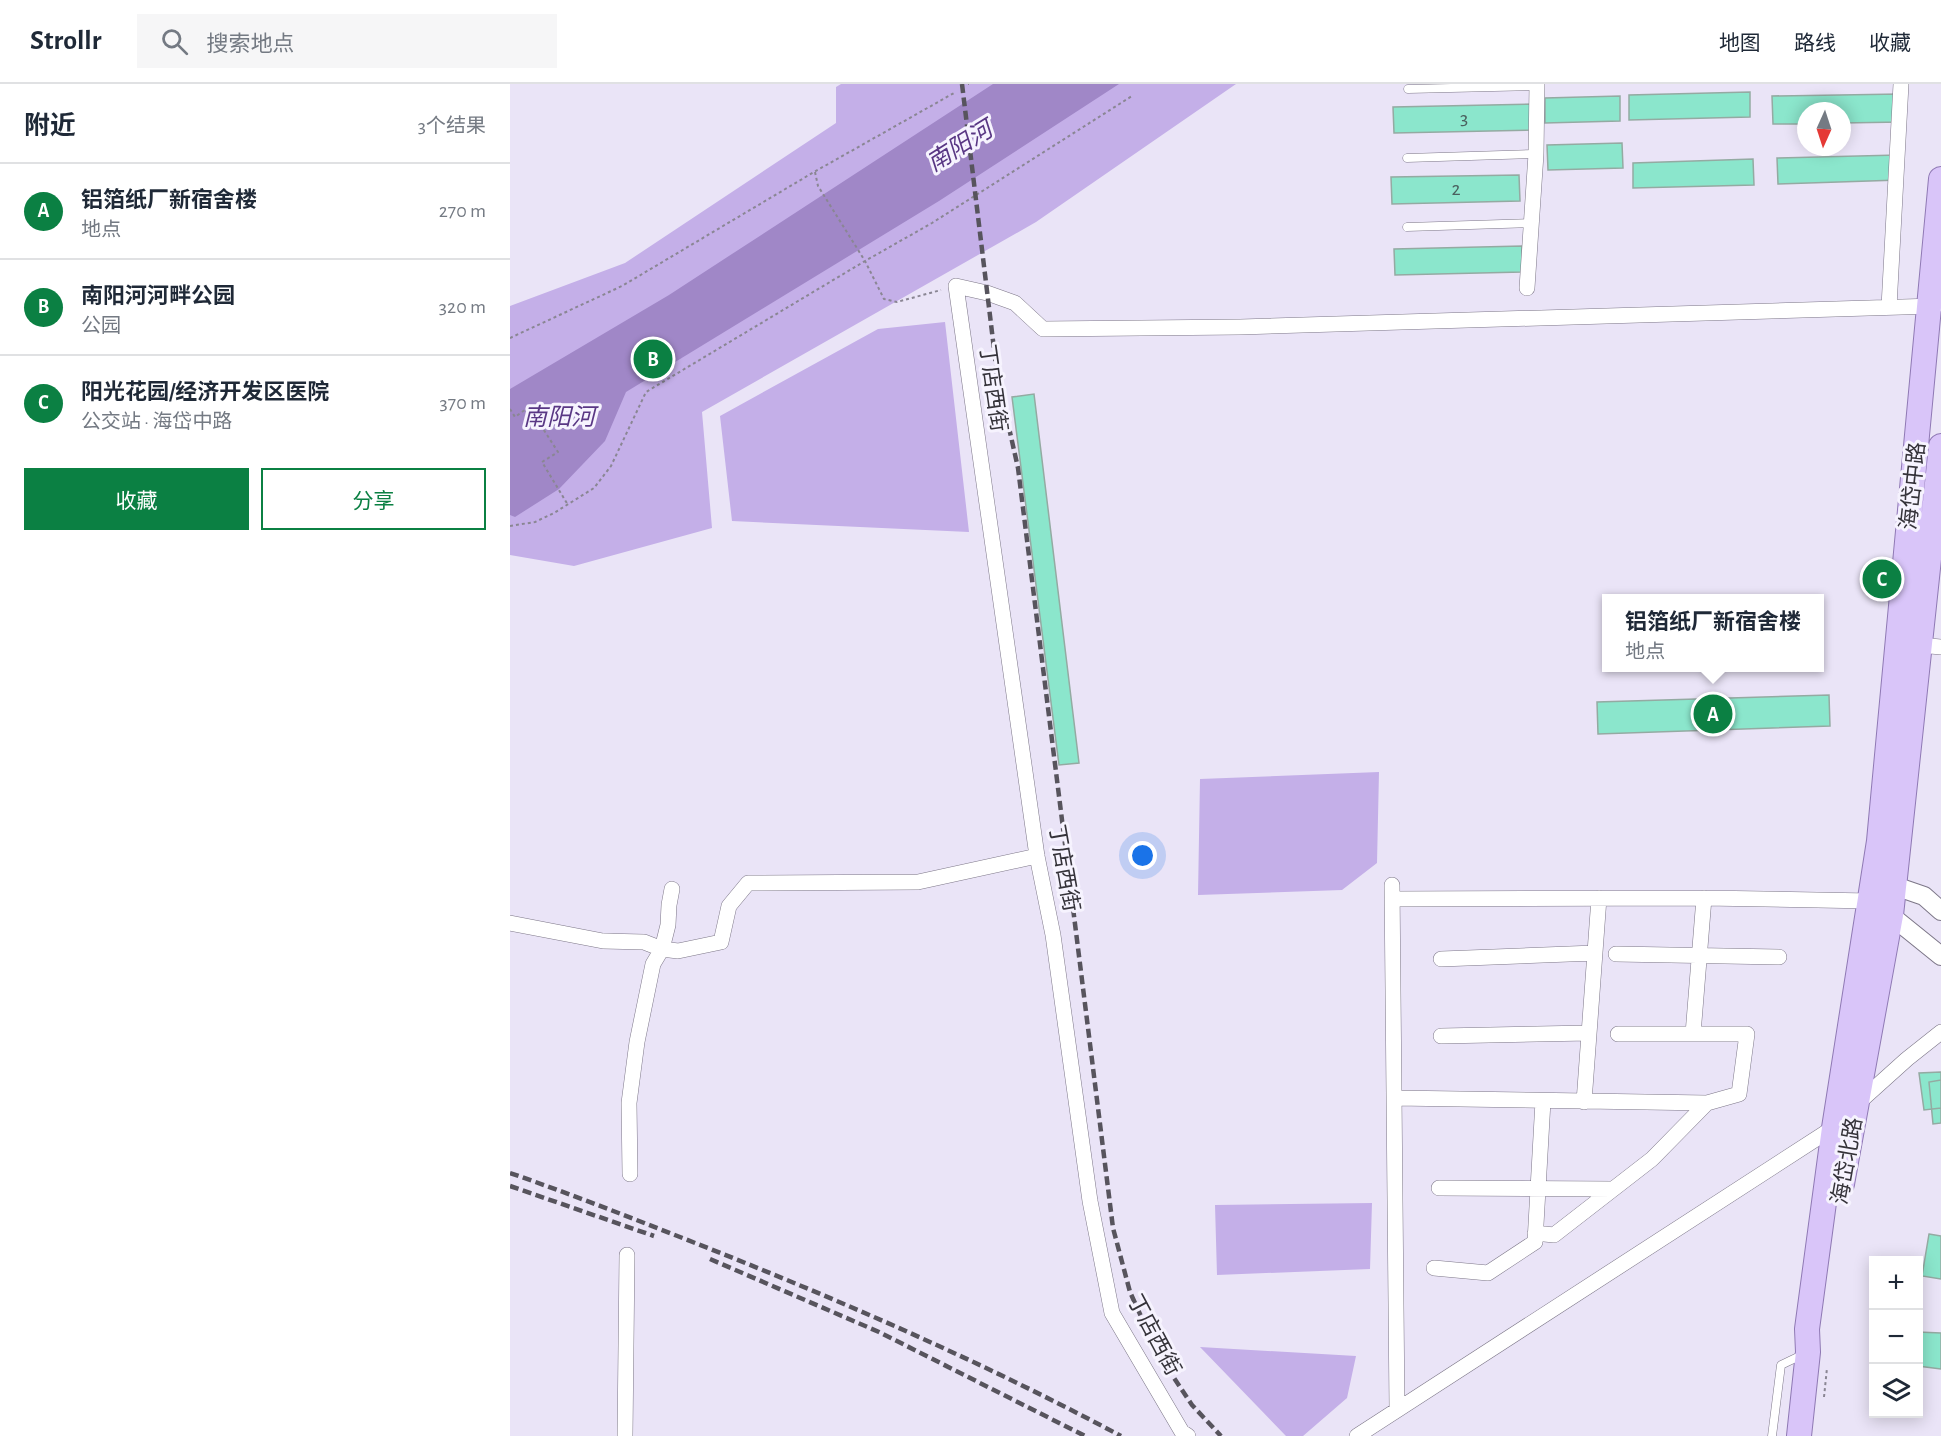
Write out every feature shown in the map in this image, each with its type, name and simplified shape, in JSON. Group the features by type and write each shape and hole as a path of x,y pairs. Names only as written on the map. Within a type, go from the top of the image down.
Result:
{"main road":[{"name":"海岱中路","path":"1870,901 1879,841 1936,306 1941,178"},
{"name":"海岱中路","path":"1895,886 1930,646 1941,446"},
{"name":"海岱北路","path":"1807,1436 1844,1168 1895,886"},
{"name":"海岱北路","path":"1799,1436 1808,1352 1807,1329 1834,1128 1870,901"}],"street":[{"path":"1889,307 1901,84"},
{"path":"1527,288 1536,154 1537,85"},
{"path":"956,286 987,292 1015,303 1043,329 1240,327 1936,306"},
{"name":"丁店西街","path":"956,286 1037,856 1053,935 1090,1201 1112,1313 1182,1432 1188,1436"},
{"path":"510,923 603,941 644,942 662,949 678,951 721,942 729,906 748,883 918,882 1037,856"},
{"path":"1397,1408 1392,892 1599,898 1870,901 1895,886 1924,896 1941,911"},
{"path":"630,1174 629,1103 634,1063 653,964 662,949 669,925 672,889"},
{"path":"1584,1102 1599,898"},
{"path":"1693,1034 1704,898"},
{"path":"1870,901 1941,956"},
{"path":"1441,959 1595,953"},
{"path":"1616,954 1779,957"},
{"path":"1357,1436 1397,1408 1834,1128 1907,1059 1941,1032"},
{"path":"1441,1036 1589,1033"},
{"path":"1395,1098 1707,1103 1739,1094 1747,1034 1618,1034"},
{"path":"1434,1268 1488,1273 1535,1242 1543,1101"},
{"path":"1535,1233 1554,1235 1652,1159 1707,1103"},
{"path":"1439,1188 1613,1189"},
{"path":"625,1436 627,1255"}],"lane":[{"path":"1408,89 1537,85"},
{"path":"1407,158 1536,154"},
{"path":"1407,227 1531,223"},
{"path":"1772,1436 1781,1365 1808,1352"}],"path":[{"path":"510,338 622,286 814,172 954,93"},
{"path":"510,526 535,522 594,488 611,465 646,392 932,223 1132,96"},
{"path":"814,172 818,186 865,261 884,299 897,302 956,286"},
{"path":"510,409 515,417 530,407 558,452 542,462 568,505"}],"shaded area":[{"path":"841,84 1236,84 1036,222 702,412 712,528 574,566 510,555 510,306 625,263 836,123 836,87"},
{"path":"945,322 969,532 732,521 720,416 878,329"},
{"path":"1379,772 1377,863 1342,890 1198,895 1200,779"},
{"path":"1372,1203 1370,1269 1217,1275 1215,1205"},
{"path":"1200,1347 1356,1356 1347,1398 1303,1436 1286,1436"}],"water":[{"name":"南阳河","path":"993,84 1119,84 939,201 626,392 605,441 559,489 515,517 510,515 510,389 669,295"}],"building":[{"path":"1750,92 1750,117 1629,120 1629,95"},
{"path":"1900,94 1901,122 1851,123 1851,102 1797,102 1797,124 1773,124 1772,96"},
{"path":"1620,96 1620,121 1545,123 1545,98"},
{"path":"1534,104 1535,130 1394,133 1393,107"},
{"path":"1622,143 1623,168 1548,170 1547,145"},
{"path":"1898,155 1899,180 1778,184 1777,158"},
{"path":"1753,159 1754,185 1633,188 1633,163"},
{"path":"1519,175 1520,201 1392,204 1391,177"},
{"path":"1522,246 1522,272 1395,275 1394,249"},
{"path":"1034,394 1079,763 1059,765 1012,397"},
{"path":"1829,695 1830,726 1598,734 1597,702"},
{"path":"1941,1072 1941,1108 1924,1110 1919,1073"},
{"path":"1941,1080 1941,1123 1933,1124 1929,1082"},
{"path":"1929,1234 1941,1236 1941,1279 1923,1276"},
{"path":"1923,1332 1941,1333 1941,1369 1923,1367"}],"railway":[{"path":"962,84 998,382"},
{"path":"997,374 1018,468 1113,1228 1130,1292 1158,1354 1192,1405 1221,1436"},
{"path":"510,1173 723,1254 874,1317 974,1362 1121,1436"},
{"path":"510,1186 654,1236"},
{"path":"710,1259 879,1332 1085,1436"}],"place":[{"name":"南阳河河畔公园","path":"653,359"},
{"name":"阳光花园/经济开发区医院","path":"1882,579"},
{"name":"铝箔纸厂新宿舍楼","path":"1713,714"}]}
